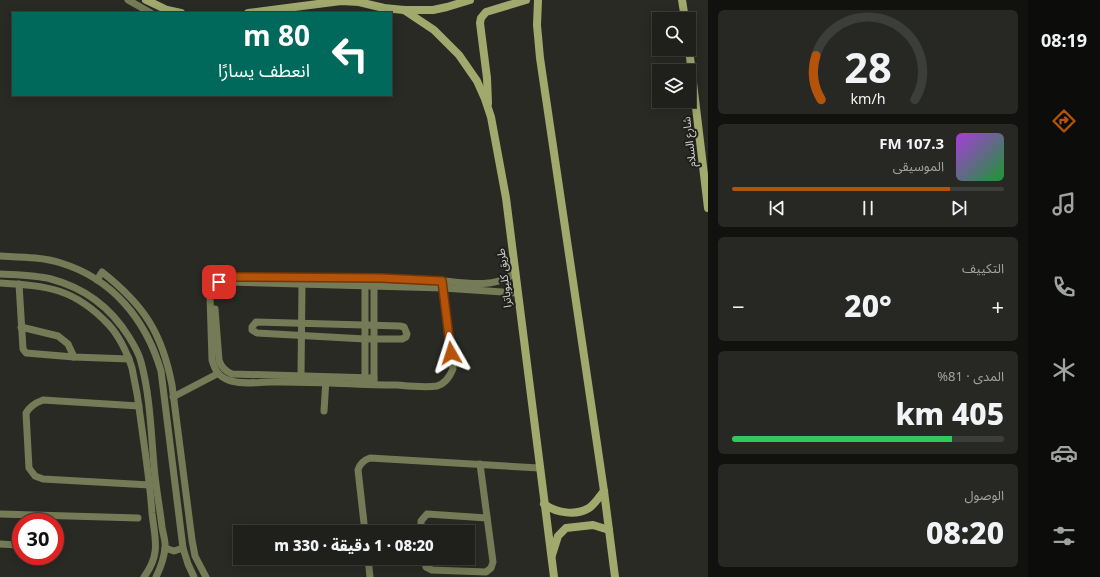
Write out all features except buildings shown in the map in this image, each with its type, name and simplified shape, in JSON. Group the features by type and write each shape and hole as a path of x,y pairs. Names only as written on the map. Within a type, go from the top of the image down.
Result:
{"main road":[{"path":"146,0 167,10 176,12"},
{"path":"266,12 333,1 358,1 384,8 404,10 433,10 470,0"},
{"path":"488,108 488,88 480,23 481,18 486,12 526,0"},
{"path":"538,0 537,25 539,52 604,491 615,577"},
{"path":"682,0 684,12"},
{"name":"طريق كليوباترا","path":"404,10 434,30 458,54 477,81 493,125 503,182 553,577"},
{"name":"شارع السلام","path":"690,56 708,208"},
{"path":"544,504 563,513 583,510 593,505 604,491"},
{"path":"551,557 558,536 566,528 593,525 609,530"}],"street":[{"path":"128,0 149,12"},
{"path":"0,256 23,257 61,263 74,268 97,280 110,290 133,313 142,326 153,347 161,371 183,548 194,577"},
{"path":"97,280 102,272 120,287 136,303 150,321 160,341 167,362 173,397 195,556 206,577"},
{"path":"217,369 212,314 212,290 230,279 491,284 504,280 515,273"},
{"path":"0,274 50,279 86,293 110,312 122,325 138,352 141,362 150,423 152,475 150,485 155,551 152,564 144,577"},
{"path":"285,281 302,283 325,281"},
{"path":"365,282 365,381"},
{"path":"374,282 374,382"},
{"path":"0,283 57,289 74,297 94,310 111,327 123,346 132,367 165,548 160,569 156,577"},
{"path":"301,376 302,283"},
{"path":"19,284 23,351 26,354 129,359"},
{"path":"442,284 517,293"},
{"path":"231,377 241,374 269,379 365,381 435,386 441,384 448,378 452,368 442,284"},
{"path":"256,322 365,326 400,326 406,330 407,334 406,337 402,339 365,339 257,333 254,332 252,327 256,322"},
{"path":"21,327 58,336 68,344 74,357"},
{"path":"173,397 217,369"},
{"path":"217,369 241,382 301,376 326,380"},
{"path":"241,374 241,382"},
{"path":"324,411 326,380"},
{"path":"139,406 43,400 36,402 30,407 26,414 29,468 34,476 43,479 150,485"},
{"path":"364,525 358,470 366,460 370,458 539,468"},
{"path":"425,565 432,570 486,572 489,570 493,562 480,464"},
{"path":"173,466 182,466"},
{"path":"0,514 12,516"},
{"path":"421,525 421,521 427,514 487,518"},
{"path":"64,518 138,518"},
{"path":"0,544 12,545"},
{"path":"165,548 174,551 183,548"},
{"path":"369,565 370,577"}],"route":[{"path":"219,282 230,277 381,278 442,281 451,353"}]}
